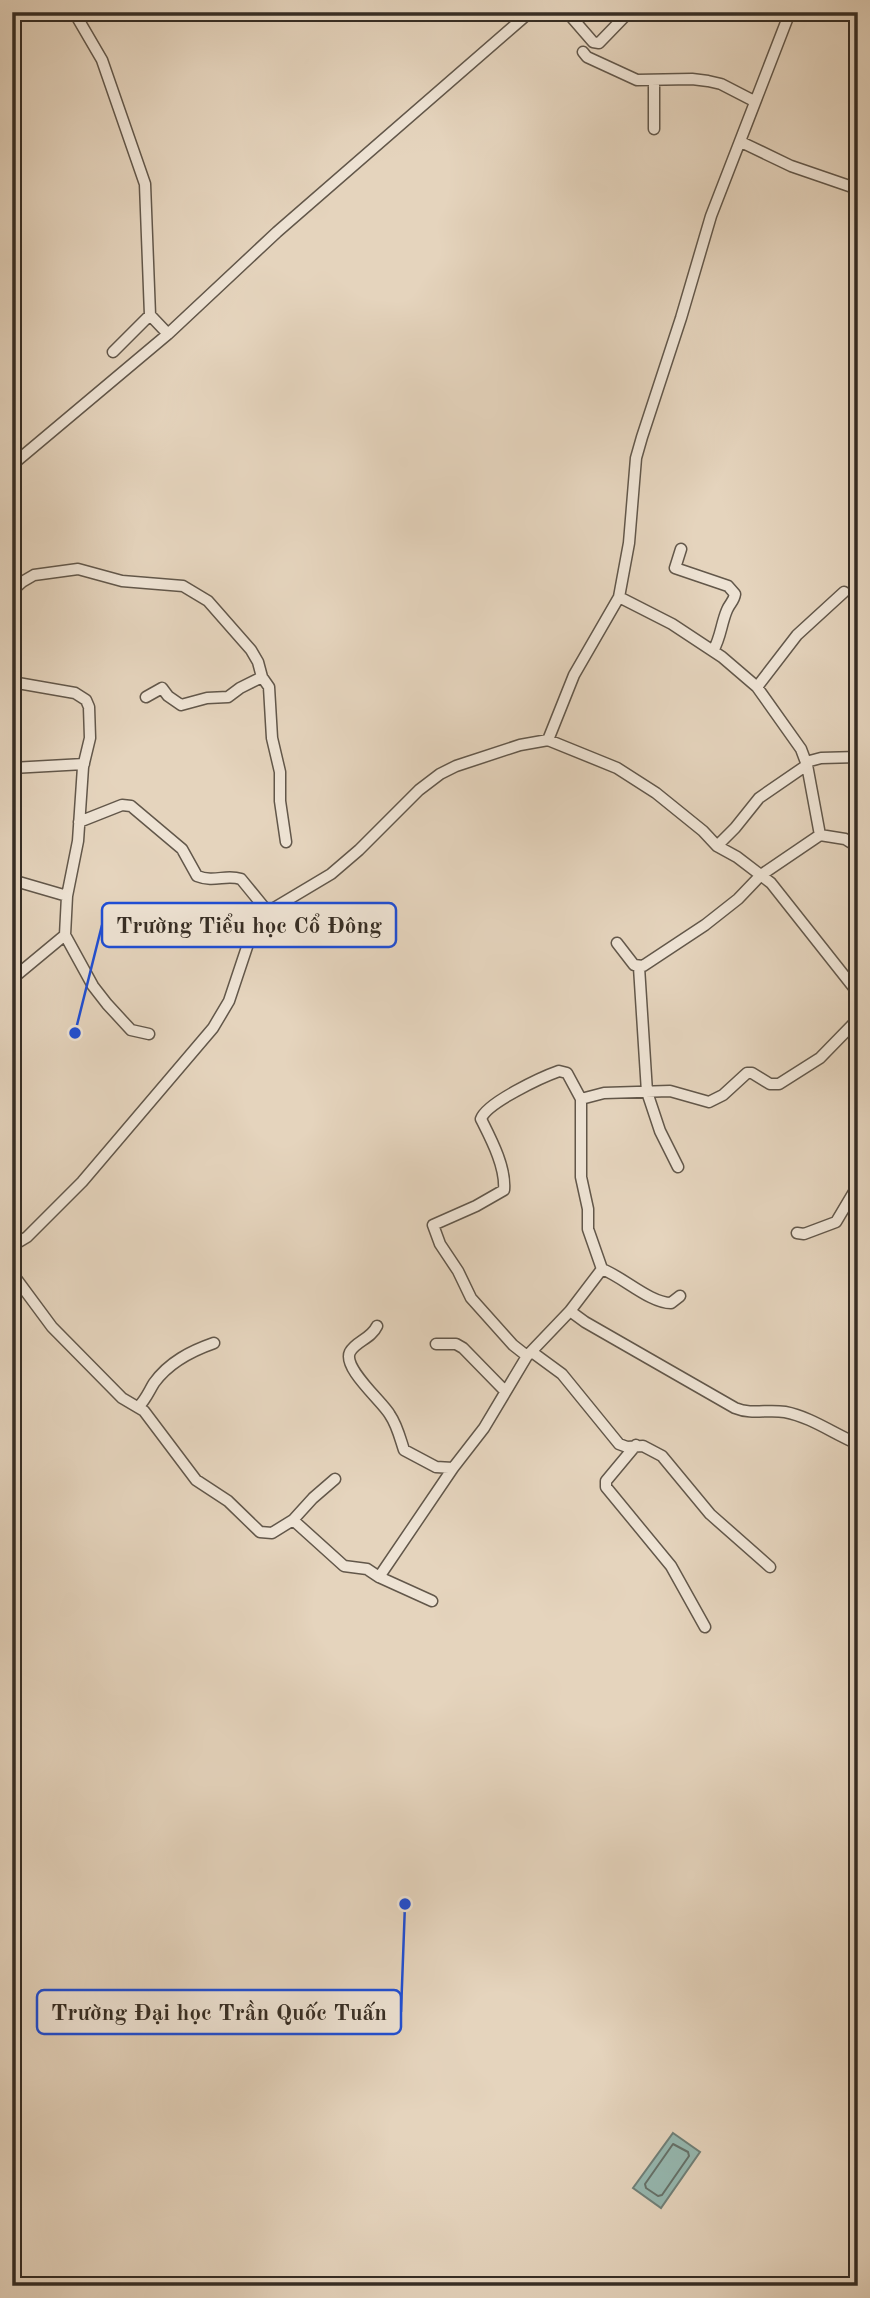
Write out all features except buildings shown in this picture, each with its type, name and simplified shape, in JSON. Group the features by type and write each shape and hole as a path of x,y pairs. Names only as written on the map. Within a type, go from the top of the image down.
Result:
{"street":[{"path":"74,12 102,60 145,184 150,315 168,334"},
{"path":"12,465 168,334 278,232 530,12"},
{"path":"567,12 593,42 599,43 629,12"},
{"path":"548,740 573,675 619,597 629,544 639,447 711,216 790,12"},
{"path":"583,52 637,80 692,79 721,84 754,101"},
{"path":"654,80 654,129"},
{"path":"741,142 791,166 858,189"},
{"path":"113,352 150,315"},
{"path":"681,549 675,568 728,586 736,594 726,611 721,636 713,651"},
{"path":"12,591 34,575 78,569 122,581 183,586 208,601 251,650 269,687 272,738 280,772 280,801 286,842"},
{"path":"757,687 797,635 844,592"},
{"path":"619,597 672,624 713,651 757,687 801,749 807,764 820,835"},
{"path":"146,697 162,688 181,705 207,698 228,697 262,677"},
{"path":"12,682 75,693 86,701 91,718 84,764 78,841 67,896 65,935 74,954 107,1004 131,1030 149,1034"},
{"path":"858,713 858,727"},
{"path":"12,1246 27,1237 82,1182 214,1028 229,1001 251,935 268,912 331,874 419,790 440,774 520,745 548,740 617,768 656,793 703,831 717,846 737,857 771,884 858,993"},
{"path":"717,846 759,798 807,764 821,758 858,757"},
{"path":"12,768 84,764"},
{"path":"79,822 122,805 131,806 182,849 197,876 218,880 241,878 268,912"},
{"path":"639,967 705,925 738,899 761,875 820,835 845,839 858,847"},
{"path":"12,880 67,896"},
{"path":"12,979 65,935"},
{"path":"617,943 634,965 639,967"},
{"path":"639,967 647,1092 660,1131 678,1167"},
{"path":"581,1099 604,1093 673,1091 709,1102 723,1095 747,1073 752,1073 770,1084 779,1084 820,1058 858,1018"},
{"path":"602,1269 588,1229 588,1209 581,1177 581,1099 567,1073 559,1071 483,1112 481,1118 497,1156 504,1190 433,1225 440,1244 458,1271 471,1298 513,1345 556,1368 619,1444 627,1447 648,1447 662,1456 710,1514 769,1567"},
{"path":"797,1233 804,1234 836,1222 858,1185"},
{"path":"602,1269 616,1274 658,1301 671,1303 680,1296"},
{"path":"379,1577 453,1468 484,1428 530,1354 570,1311 602,1269"},
{"path":"12,1273 52,1327 122,1398 139,1406 196,1480 228,1501 260,1532 272,1533 293,1520 335,1479"},
{"path":"570,1311 735,1408 745,1412 797,1415 858,1444"},
{"path":"377,1326 373,1335 351,1350 350,1363 374,1397 389,1412 404,1450 436,1467 453,1468"},
{"path":"139,1406 168,1368 186,1355 214,1343"},
{"path":"436,1344 456,1344 463,1348 505,1391"},
{"path":"636,1445 606,1481 606,1487 671,1566 705,1627"},
{"path":"293,1520 344,1566 367,1569 432,1601"}],"water":[{"path":"673,2133 700,2152 661,2208 633,2188"}],"place":[{"name":"Trường Tiểu học Cổ Đông","path":"75,1033"},
{"name":"Trường Đại học Trần Quốc Tuấn","path":"405,1904"}]}
